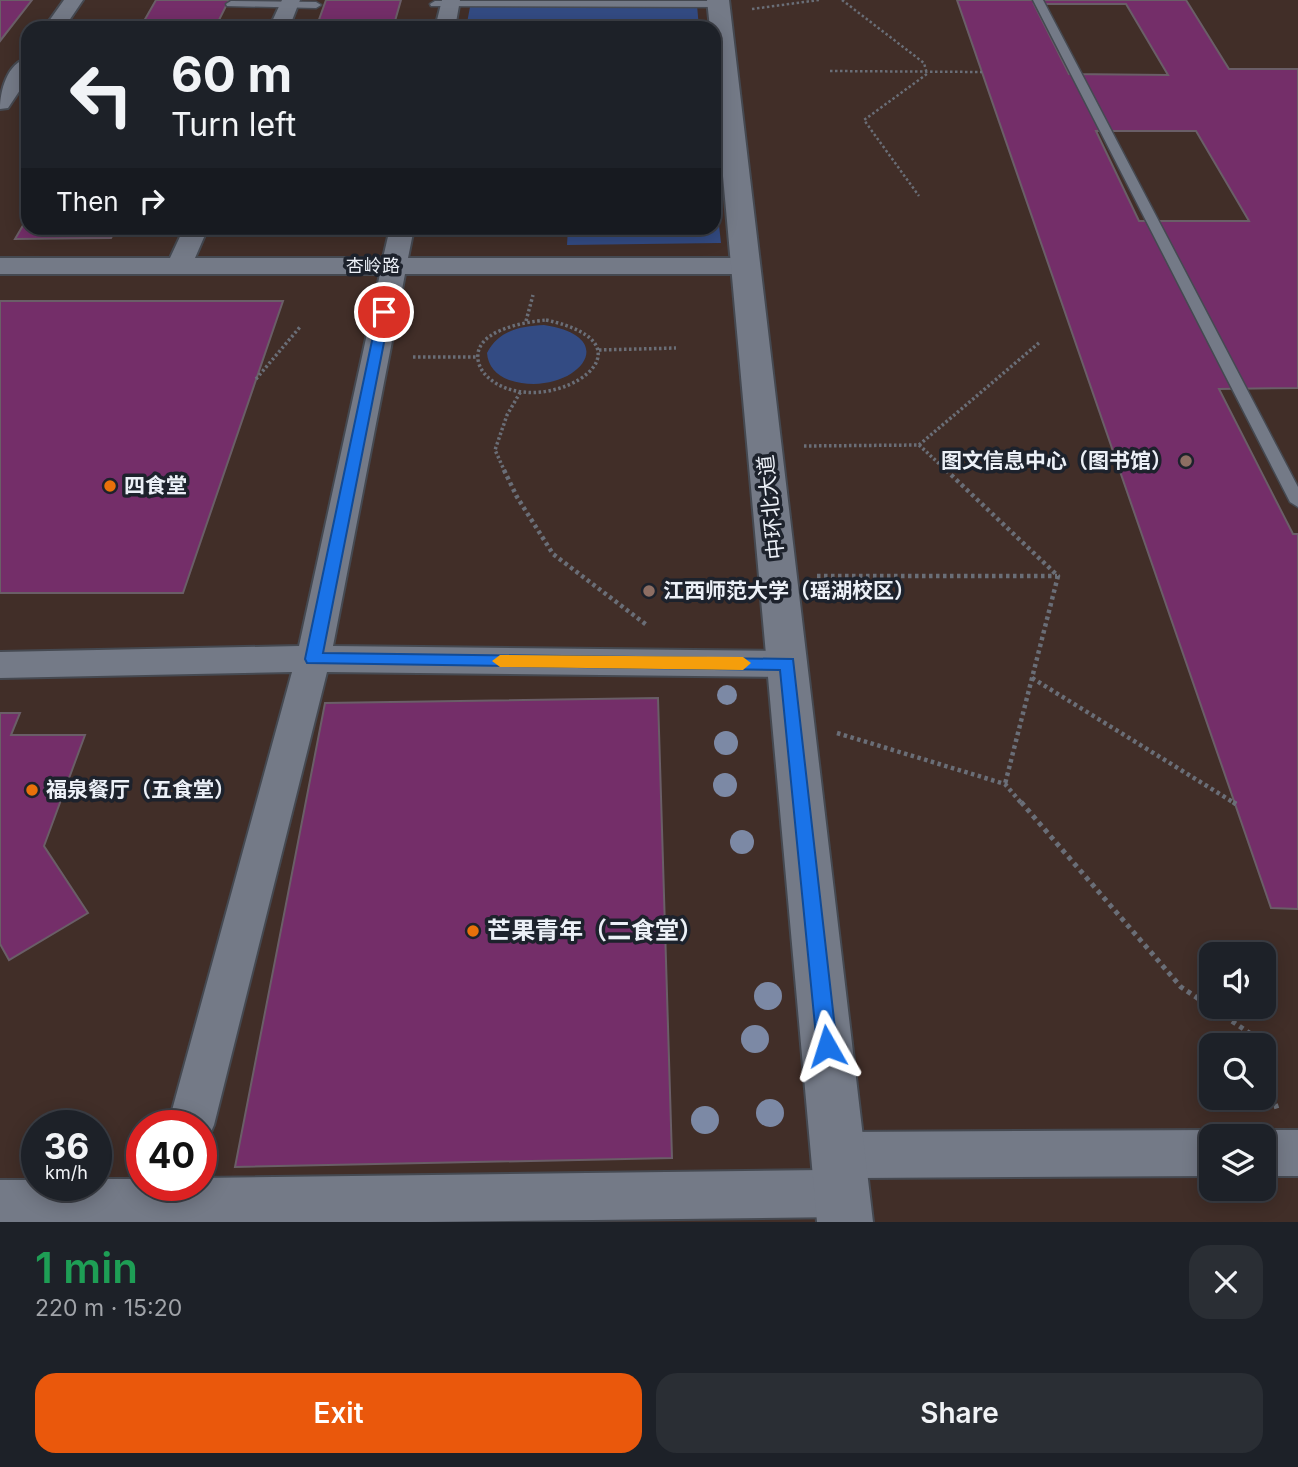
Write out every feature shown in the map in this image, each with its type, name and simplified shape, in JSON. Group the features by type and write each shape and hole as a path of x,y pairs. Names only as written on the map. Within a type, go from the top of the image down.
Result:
{"street":[{"path":"59,21 74,0"},
{"path":"282,21 290,2"},
{"path":"444,21 445,3"},
{"name":"中环北大道","path":"721,25 842,1190"},
{"path":"0,103 21,74"},
{"path":"179,266 193,235"},
{"path":"195,1110 313,659 400,235"},
{"name":"杏岭路","path":"0,266 746,266"},
{"path":"0,665 313,659 788,664"},
{"path":"1276,1153 1298,1153"},
{"path":"0,1204 842,1190 1199,1154"}],"lane":[{"path":"1038,0 1298,502"},
{"path":"232,4 290,2 316,5"},
{"path":"445,3 719,6"}],"path":[{"path":"719,6 819,0"},
{"path":"842,0 923,63 927,74 864,120 919,196"},
{"path":"830,71 982,72"},
{"path":"546,320 581,329 593,338 598,350 598,362 590,373 577,382 560,389 521,391 503,386 489,378 480,368 478,356 482,345 493,334 508,326 546,320"},
{"path":"256,379 300,327"},
{"path":"764,446 919,445 1040,342"},
{"path":"598,350 676,348"},
{"path":"375,358 478,356"},
{"path":"521,391 507,415 495,450 517,497 553,554 696,663"},
{"path":"919,445 1058,576"},
{"path":"778,576 1058,576"},
{"path":"1005,785 1058,576"},
{"path":"1031,678 1236,804"},
{"path":"793,719 1005,785 1181,987 1250,1033"}],"shaded area":[{"name":"江西师范大学（瑶湖校区）","path":"0,0 1298,0 1298,1222 0,1222"},
{"path":"697,5 698,21 467,21 470,7"},
{"path":"568,235 720,235 721,243 567,245"},
{"path":"544,325 569,332 583,342 586,353 581,365 569,375 552,382 532,384 500,376 489,362 487,353 492,345 511,331"}],"building":[{"path":"0,0 32,0 0,41"},
{"path":"156,0 229,0 218,21 144,21"},
{"path":"326,0 401,0 395,21 318,21"},
{"name":"图文信息中心（图书馆）","path":"957,0 1186,0 1229,69 1298,69 1298,388 1219,389 1293,534 1298,534 1298,909 1271,908","holes":["1034,4 1126,4 1168,75 1069,74","1096,131 1196,131 1249,221 1139,221"]},
{"path":"21,229 21,235 112,235 111,238 15,239"},
{"name":"四食堂","path":"0,301 283,301 183,593 0,593"},
{"name":"芒果青年（二食堂）","path":"658,698 672,1158 235,1167 325,703"},
{"name":"福泉餐厅（五食堂）","path":"0,713 20,713 11,735 85,735 44,846 88,913 9,960 0,944"}],"slow traffic":[{"path":"500,661 743,663"}],"place":[{"name":"图文信息中心（图书馆）","path":"1186,461"},
{"name":"四食堂","path":"110,486"},
{"name":"江西师范大学（瑶湖校区）","path":"649,591"},
{"name":"福泉餐厅（五食堂）","path":"32,790"},
{"name":"芒果青年（二食堂）","path":"473,931"}],"route":[{"path":"384,312 313,659 788,664 827,1046"}]}
